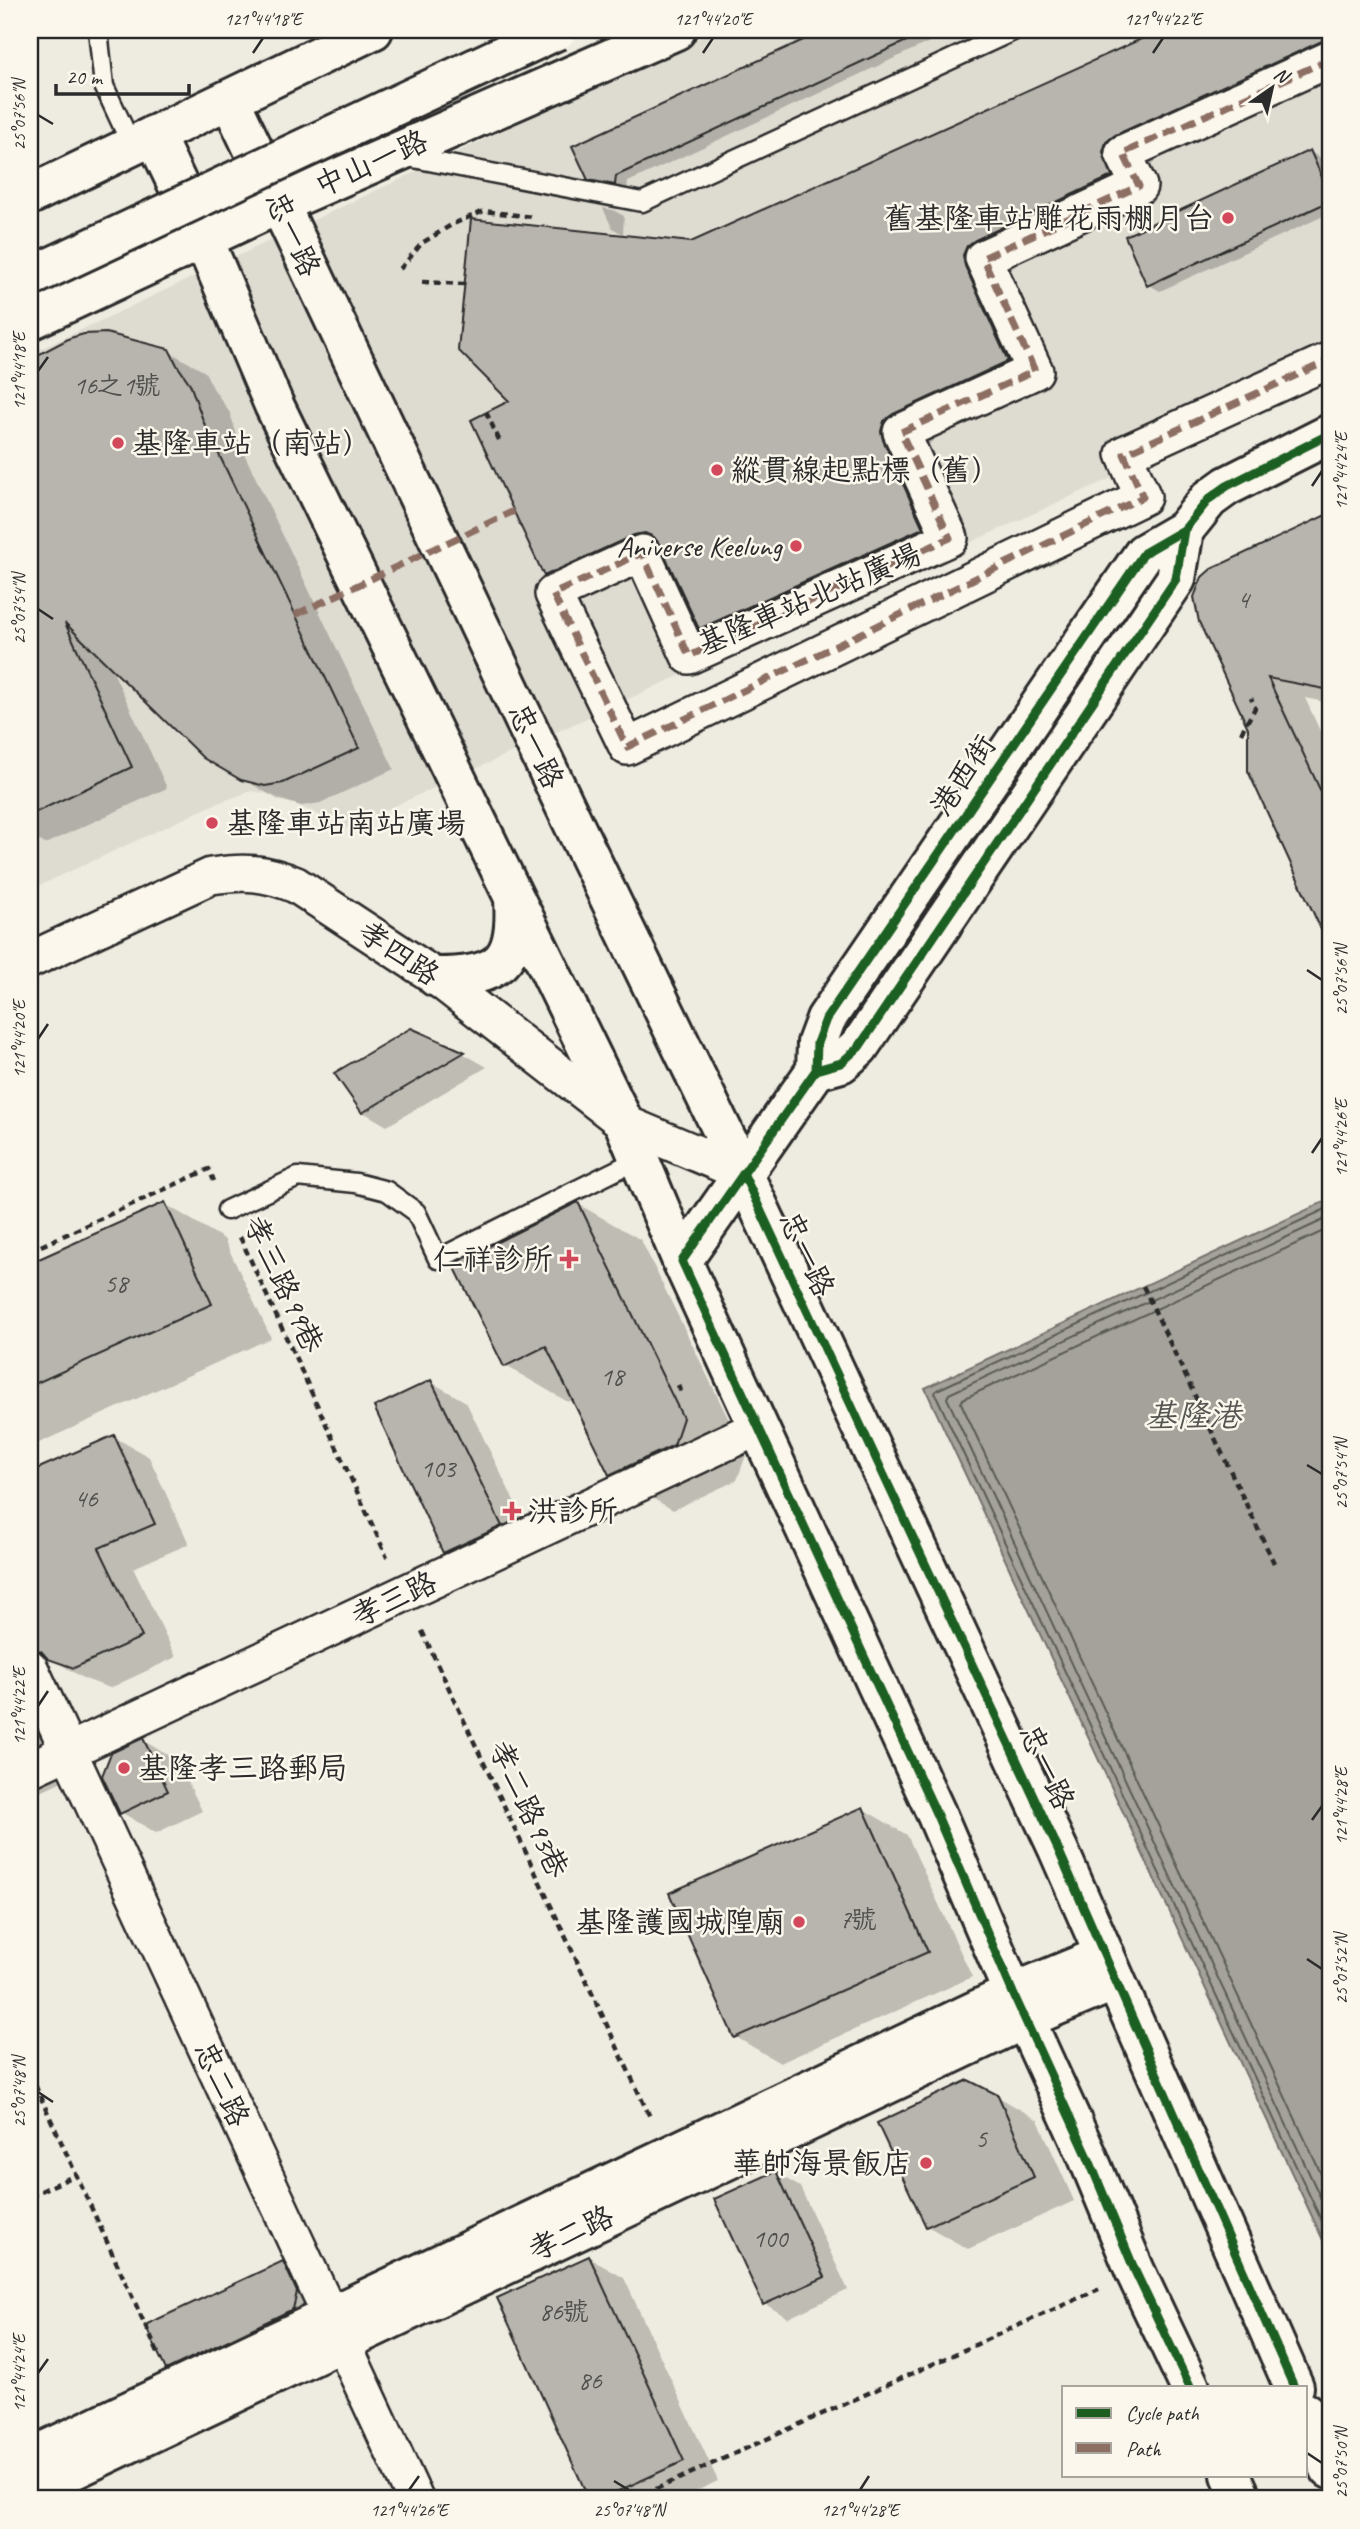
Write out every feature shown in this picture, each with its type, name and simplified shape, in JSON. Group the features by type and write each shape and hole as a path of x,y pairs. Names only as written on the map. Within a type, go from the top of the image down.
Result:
{"main road":[{"path":"32,193 373,30"},
{"path":"30,277 557,30"},
{"name":"中山一路","path":"30,320 278,204 676,30"},
{"name":"忠一路","path":"230,100 576,829 743,1173 1058,1849 1294,2386"},
{"path":"143,140 203,238 274,405 624,1123 682,1261 936,1813 1087,2155 1135,2271 1190,2386"},
{"path":"682,1261 816,1070 841,1063 859,1047 1176,579 1184,530 1209,499 1227,486 1330,434"},
{"path":"436,976 477,973 496,966 509,954 514,938 514,897"},
{"name":"孝二路","path":"30,2490 669,2156 1110,1968"},
{"name":"孝二路","path":"30,2458 175,2389 335,2329 1019,2006"},
{"path":"1308,2418 1330,2469"},
{"path":"1231,2476 1242,2499"}],"street":[{"name":"基隆車站北站廣場","path":"1330,59 1124,153 1139,186 983,258 1035,370 901,432 950,538 690,656 642,553 553,594 627,747 1143,497 1124,454 1330,360"},
{"name":"孝四路","path":"30,960 211,876 241,872 274,876 296,886 436,976 624,1123 743,1173"},
{"name":"孝三路","path":"30,1769 757,1428"},
{"name":"忠二路","path":"30,1668 415,2499"}],"lane":[{"path":"98,30 104,86 143,140"},
{"path":"392,154 642,202 1015,30"},
{"path":"227,1210 298,1177 356,1183 387,1191 416,1212 438,1259 639,1159"}],"path":[{"path":"400,269 422,243 453,224 484,211"},
{"path":"422,282 465,284"},
{"path":"486,412 501,444"},
{"path":"1241,733 1255,708 1251,698"},
{"path":"1143,1286 1274,1563"},
{"path":"678,1385 681,1392"},
{"path":"30,2074 175,2389"},
{"path":"30,2196 76,2175"},
{"path":"634,2499 1135,2271"}],"shaded area":[{"path":"716,30 1330,30 1330,378 344,829 331,820 273,795 251,791 215,804 30,890 30,354"}],"water":[{"name":"基隆港","path":"1330,1199 1330,2255 925,1388"}],"building":[{"path":"825,30 930,30 616,176 615,185 588,180 572,146"},
{"path":"1161,30 1330,30 1330,39 1115,135 1106,142 1103,152 1112,176 967,246 963,255 965,266 1008,361 893,414 884,421 881,431 883,440 923,528 699,629 660,545 654,537 645,533 634,535 544,576 471,420 509,401 458,350 471,219 691,242"},
{"name":"舊基隆車站雕花雨棚月台","path":"1310,150 1330,195 1330,201 1147,286 1125,236"},
{"path":"106,333 169,349 190,384 204,423 359,748 283,783 265,786 241,780 203,758 65,623 132,767 30,815 30,359 70,338"},
{"path":"1330,513 1330,690 1268,678 1330,811 1330,949 1248,771 1248,728 1199,622 1194,597 1202,577 1211,569"},
{"path":"411,1028 465,1052 362,1113 334,1073"},
{"path":"165,1202 212,1304 30,1386 30,1263"},
{"path":"578,1202 683,1418 674,1445 609,1475 546,1346 504,1367 453,1264"},
{"path":"431,1380 502,1526 443,1553 374,1407"},
{"path":"114,1435 155,1524 99,1548 142,1637 74,1668 48,1659 41,1651 30,1648 30,1472"},
{"path":"143,1738 168,1791 120,1814 102,1776 111,1753"},
{"name":"基隆護國城隍廟","path":"863,1807 928,1952 734,2038 669,1893"},
{"path":"968,2080 998,2095 1034,2177 926,2227 877,2123"},
{"path":"776,2171 825,2277 763,2305 714,2199"},
{"path":"589,2256 684,2461 601,2499 589,2499 497,2298"},
{"path":"283,2261 297,2292 293,2309 166,2370 145,2325"}],"marked path":[{"path":"1330,59 1123,153 1139,186 983,258 1035,371 901,432 950,538 689,656 642,553 553,594 627,747 1143,497 1124,454 1330,360"},
{"path":"295,615 514,511"}],"cycle path":[{"name":"港西街","path":"1190,2386 1135,2271 1087,2155 1013,1993 936,1813 682,1261 816,1070 817,1043 826,1019 1144,553 1184,530 1209,499 1227,486 1330,434"},
{"path":"816,1070 841,1063 859,1047 1176,579 1184,530"},
{"path":"743,1173 1058,1849 1294,2386"}],"place":[{"name":"舊基隆車站雕花雨棚月台","path":"1228,218"},
{"name":"基隆車站（南站）","path":"118,443"},
{"name":"縱貫線起點標（舊）","path":"717,470"},
{"name":"Aniverse Keelung","path":"796,546"},
{"name":"基隆車站南站廣場","path":"212,823"},
{"name":"仁祥診所","path":"569,1259"},
{"name":"洪診所","path":"512,1511"},
{"name":"基隆孝三路郵局","path":"124,1768"},
{"name":"基隆護國城隍廟","path":"799,1922"},
{"name":"華帥海景飯店","path":"926,2163"}]}
